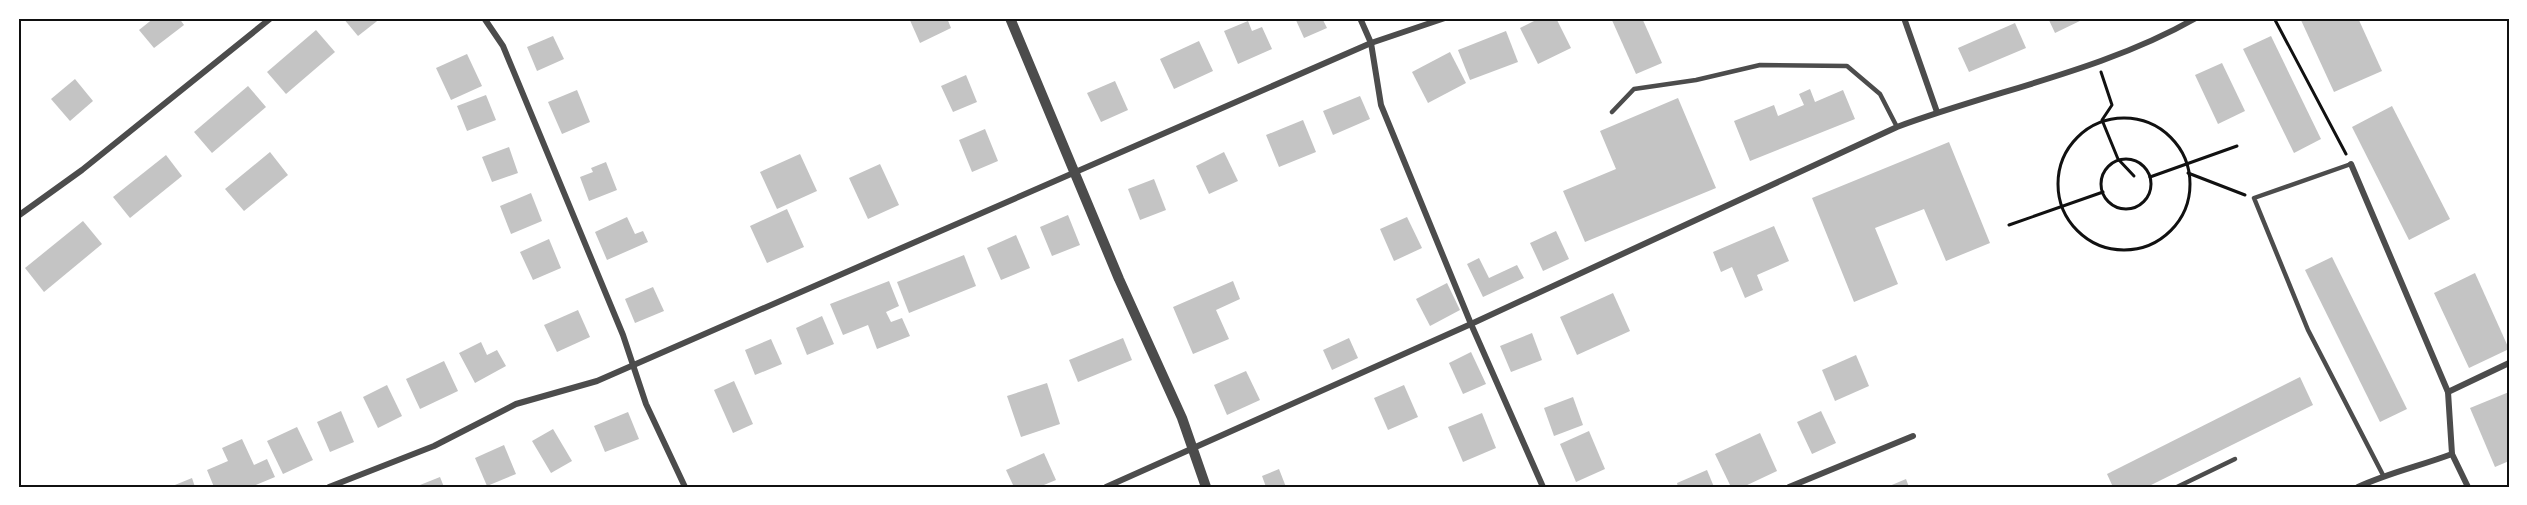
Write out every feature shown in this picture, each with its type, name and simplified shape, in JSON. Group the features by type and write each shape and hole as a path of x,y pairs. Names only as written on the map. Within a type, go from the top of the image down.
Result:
{"street":[{"path":"18,216 81,170 271,18"},
{"path":"484,18 503,46 635,365 646,404 685,487"},
{"path":"1010,18 1194,449 1206,487"},
{"path":"1360,18 1371,43 1381,105 1471,324 1543,487"},
{"path":"328,487 434,446 516,404 597,381 1371,43 1445,18"},
{"path":"1904,18 1937,112"},
{"path":"1106,487 1471,324 1897,127 1937,112 2098,62 2167,34 2196,18"},
{"path":"2351,164 2448,392 2452,454 2468,487"},
{"path":"2448,392 2509,363"},
{"path":"1789,487 1913,436"},
{"path":"2358,487 2383,475 2410,470 2452,454"}],"lane":[{"path":"1612,112 1634,89 1696,80 1760,65 1847,66 1880,94 1897,127"},
{"path":"2351,164 2254,198 2308,330 2383,475"},
{"path":"2177,487 2235,459"}],"path":[{"path":"2274,18 2351,164"},
{"path":"2098,62 2112,105 2102,120 2081,134 2065,155 2059,180 2059,192 2064,208 2075,227 2096,243 2120,249 2146,246 2168,233 2183,213 2190,188 2187,165 2174,141 2153,125 2128,118 2102,120"},
{"path":"2102,120 2118,159 2134,176"},
{"path":"2150,177 2237,146"},
{"path":"2118,159 2138,163 2150,177 2151,187 2148,196 2142,204 2134,208 2124,209 2115,206 2107,200 2103,192 2104,173 2118,159"},
{"path":"2188,173 2254,198"},
{"path":"2009,225 2064,208 2103,192"}],"building":[{"path":"154,18 179,18 184,25 154,48 139,30"},
{"path":"343,18 381,18 358,36"},
{"path":"909,18 947,18 951,28 920,43"},
{"path":"1295,18 1322,18 1327,28 1304,38"},
{"path":"1540,18 1556,18 1571,48 1538,64 1520,28"},
{"path":"1611,18 1642,18 1662,63 1636,74"},
{"path":"2048,18 2086,18 2055,33"},
{"path":"2300,18 2358,18 2382,71 2334,92"},
{"path":"1248,21 1252,31 1262,27 1272,49 1238,64 1224,31"},
{"path":"2015,23 2026,48 1969,72 1958,48"},
{"path":"316,30 335,52 286,94 267,72"},
{"path":"1506,31 1518,62 1470,80 1458,50"},
{"path":"553,36 564,59 537,71 527,47"},
{"path":"2271,36 2321,139 2294,153 2243,49"},
{"path":"1199,41 1213,71 1174,89 1160,59"},
{"path":"1450,52 1466,83 1428,103 1412,72"},
{"path":"467,54 482,86 451,100 436,68"},
{"path":"2222,63 2245,111 2218,124 2195,75"},
{"path":"966,75 977,102 953,112 941,86"},
{"path":"75,79 93,101 70,121 51,99"},
{"path":"1115,81 1128,110 1101,122 1087,93"},
{"path":"248,86 266,107 212,153 194,132"},
{"path":"1810,89 1815,102 1843,90 1855,119 1750,161 1734,121 1774,105 1778,116 1804,105 1799,94"},
{"path":"577,90 590,122 562,134 548,102"},
{"path":"486,95 496,120 467,131 457,106"},
{"path":"1360,96 1370,119 1333,135 1323,111"},
{"path":"1678,98 1716,188 1585,242 1563,191 1616,169 1600,131"},
{"path":"2392,106 2450,219 2409,240 2352,127"},
{"path":"1303,120 1316,152 1279,167 1266,135"},
{"path":"985,129 998,161 972,172 959,140"},
{"path":"1949,142 1990,243 1946,261 1924,209 1875,228 1898,284 1854,302 1812,198"},
{"path":"509,147 518,173 492,182 482,157"},
{"path":"270,152 288,175 244,211 225,189"},
{"path":"1224,152 1238,181 1209,194 1196,166"},
{"path":"800,154 817,191 777,209 760,172"},
{"path":"166,155 182,176 130,218 113,197"},
{"path":"606,162 617,190 589,201 580,177 593,172 591,168"},
{"path":"880,164 899,205 868,219 849,178"},
{"path":"1154,179 1166,210 1140,220 1128,189"},
{"path":"531,193 542,221 511,234 500,206"},
{"path":"787,209 804,247 767,263 750,226"},
{"path":"1068,215 1080,245 1052,256 1040,227"},
{"path":"627,217 635,234 643,231 648,242 607,260 595,232"},
{"path":"1407,217 1422,248 1394,261 1380,229"},
{"path":"83,221 102,244 44,292 25,268"},
{"path":"1774,226 1789,261 1757,275 1763,290 1745,298 1732,267 1721,272 1713,252"},
{"path":"1556,231 1569,259 1543,271 1530,243"},
{"path":"1016,235 1030,268 1001,280 987,248"},
{"path":"549,239 561,268 533,280 520,252"},
{"path":"964,255 976,286 909,313 897,282"},
{"path":"2332,257 2407,409 2380,422 2305,270"},
{"path":"1479,258 1489,278 1517,265 1524,278 1483,297 1467,264"},
{"path":"2475,273 2509,349 2469,368 2434,293"},
{"path":"889,281 899,306 886,312 891,322 902,318 910,336 877,349 868,325 843,335 830,304"},
{"path":"1233,281 1240,299 1216,310 1229,339 1193,354 1173,307"},
{"path":"1447,283 1460,310 1430,326 1416,299"},
{"path":"653,287 664,311 635,323 625,299"},
{"path":"1613,293 1630,331 1577,355 1560,317"},
{"path":"578,310 590,337 557,352 544,325"},
{"path":"822,316 834,344 807,355 796,328"},
{"path":"1532,333 1542,360 1511,372 1500,346"},
{"path":"1123,338 1132,360 1078,382 1069,360"},
{"path":"1349,338 1358,358 1332,370 1323,350"},
{"path":"771,339 782,364 755,375 745,350"},
{"path":"481,342 487,355 497,350 506,366 475,383 459,353"},
{"path":"1471,352 1486,384 1463,394 1449,363"},
{"path":"1856,355 1869,386 1835,401 1822,370"},
{"path":"444,361 458,391 420,409 406,379"},
{"path":"1246,371 1260,400 1227,415 1214,385"},
{"path":"2300,377 2313,405 2147,487 2113,487 2107,474"},
{"path":"734,381 753,424 733,433 714,390"},
{"path":"1047,383 1060,424 1021,437 1007,396"},
{"path":"387,385 402,416 378,428 363,397"},
{"path":"1404,385 1418,417 1388,430 1374,398"},
{"path":"2509,392 2509,461 2495,467 2470,408"},
{"path":"1573,397 1583,425 1554,436 1544,408"},
{"path":"341,411 354,442 330,452 317,422"},
{"path":"1821,411 1836,443 1812,454 1797,422"},
{"path":"628,412 639,439 605,452 594,426"},
{"path":"1482,413 1496,448 1463,462 1448,427"},
{"path":"297,427 313,460 283,474 267,441"},
{"path":"553,429 572,461 551,473 532,441"},
{"path":"1589,431 1605,469 1576,482 1560,444"},
{"path":"1760,433 1777,471 1743,487 1731,487 1715,454"},
{"path":"242,439 254,465 267,459 275,477 251,487 214,487 207,470 228,461 222,448"},
{"path":"504,445 516,474 487,486 475,458"},
{"path":"1044,453 1056,480 1039,487 1014,487 1006,470"},
{"path":"1279,469 1286,487 1266,487 1262,476"},
{"path":"1707,470 1714,487 1678,487 1677,483"},
{"path":"440,477 444,487 415,487"},
{"path":"192,478 195,487 170,487"},
{"path":"1906,479 1909,487 1887,487"}]}
